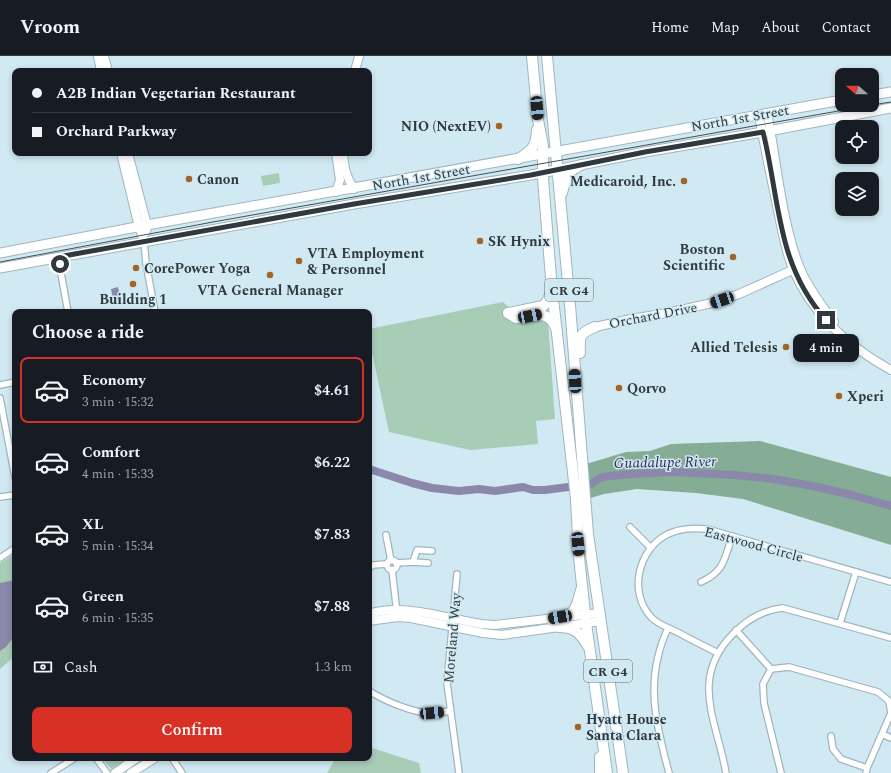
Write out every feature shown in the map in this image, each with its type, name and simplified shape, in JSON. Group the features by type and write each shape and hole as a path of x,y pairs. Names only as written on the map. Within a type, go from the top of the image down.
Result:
{"highway":[{"name":"CR G4","path":"532,56 543,154 543,172 556,328 577,457 581,498 588,534 623,773"},
{"name":"CR G4","path":"546,56 570,305 575,381 577,457"},
{"path":"518,159 534,146 538,120"},
{"path":"560,201 568,174 573,168 581,165"},
{"path":"552,290 547,302 542,306 508,313 516,318 538,314 546,316 554,322 556,328"},
{"path":"570,305 574,315 580,322 586,326 595,327"},
{"path":"575,381 580,361 579,342 581,336 584,331 595,327"},
{"name":"CR G4","path":"581,498 577,538 590,650 607,773"},
{"path":"550,619 570,615 575,610 582,584"},
{"path":"558,627 567,627 576,631 581,635 590,650"},
{"path":"600,773 599,763 602,741"}],"main road":[{"path":"98,56 100,68"},
{"path":"104,56 107,68"},
{"path":"356,68 359,56"},
{"path":"879,94 891,92"},
{"name":"North 1st Street","path":"0,254 143,226 835,101"},
{"name":"North 1st Street","path":"0,268 354,204 477,184 891,108"},
{"path":"763,114 781,212 790,239 796,268 812,292 822,311 847,342 891,365"},
{"path":"122,156 143,226"},
{"path":"129,156 143,226 144,241"},
{"path":"336,156 340,180 336,192"},
{"path":"343,156 345,172 354,189"},
{"name":"Orchard Drive","path":"595,327 712,303 739,294 796,268"},
{"path":"864,351 891,370"},
{"path":"372,613 378,611 397,613 410,618 453,623 495,625 550,619 600,617"},
{"path":"372,620 397,613"},
{"path":"453,623 483,633 502,635 558,627 586,618"},
{"path":"115,773 133,761"},
{"path":"131,773 150,761"}],"street":[{"path":"144,241 146,263 154,309"},
{"path":"58,257 67,309"},
{"path":"0,384 12,382"},
{"path":"0,398 12,461"},
{"path":"0,497 12,495"},
{"path":"630,527 650,547"},
{"name":"Eastwood Circle","path":"718,653 668,628 652,618 642,604 638,583 642,563 650,547 668,534 686,528 706,529 891,582"},
{"path":"386,535 391,563 389,569 392,570 397,613"},
{"path":"701,582 716,574 721,567 725,560 732,536"},
{"path":"0,558 12,550"},
{"path":"413,562 417,550 432,551"},
{"path":"391,563 396,568 392,570"},
{"path":"372,566 391,563 428,563"},
{"path":"840,623 856,572"},
{"name":"Moreland Way","path":"457,574 446,683 459,773"},
{"path":"726,773 711,713 708,686 712,668 718,653 727,639 736,630 760,614 783,608 891,638"},
{"path":"668,628 658,656 653,687 657,726 669,773"},
{"path":"736,630 771,669"},
{"path":"771,669 789,667 878,692 889,701 891,713 867,770 841,759 833,749 831,736"},
{"path":"771,669 763,684 764,703 781,773"},
{"path":"372,693 378,697 418,711 432,713 450,711"},
{"path":"882,734 891,738"},
{"path":"51,773 70,761"},
{"path":"98,761 107,773"},
{"path":"174,761 182,773"}],"green space":[{"path":"279,173 280,183 263,186 261,176"},
{"path":"503,302 512,310 547,307 555,419 536,421 538,444 470,450 389,432 372,353 372,328"},
{"path":"760,441 891,477 891,545 743,499 696,493 637,489 604,494 587,499 586,464 626,452 650,451 671,444"},
{"path":"12,556 12,659 0,669 0,563"},
{"path":"372,748 419,763 421,773 327,773 334,761 372,761"},
{"path":"104,761 124,761 111,769"}],"shaded area":[{"path":"118,287 121,303 114,304 111,289"},
{"path":"12,581 12,639 6,647 0,651 0,583"}],"waterway":[{"name":"Guadalupe River","path":"372,470 432,488 459,491 479,489 495,491 523,487 533,490 545,490 591,484 600,478 609,476 634,474 674,472 734,475 773,479 813,486 891,506"}],"tram line":[{"path":"879,104 891,102"},
{"path":"0,262 213,222 835,112"}],"place":[{"name":"NIO (NextEV)","path":"499,126"},
{"name":"Canon","path":"189,179"},
{"name":"Medicaroid, Inc.","path":"684,181"},
{"name":"SK Hynix","path":"480,241"},
{"name":"Boston Scientific","path":"733,257"},
{"name":"VTA Employment & Personnel","path":"299,261"},
{"name":"CorePower Yoga","path":"136,268"},
{"name":"VTA General Manager","path":"270,275"},
{"name":"Building 1","path":"133,284"},
{"name":"Allied Telesis","path":"786,347"},
{"name":"Qorvo","path":"619,388"},
{"name":"Xperi","path":"839,396"},
{"name":"Hyatt House Santa Clara","path":"578,727"}],"route":[{"path":"60,264 58,257 354,204 517,177 645,152 763,132 785,245 793,270 819,313 826,320"}]}
